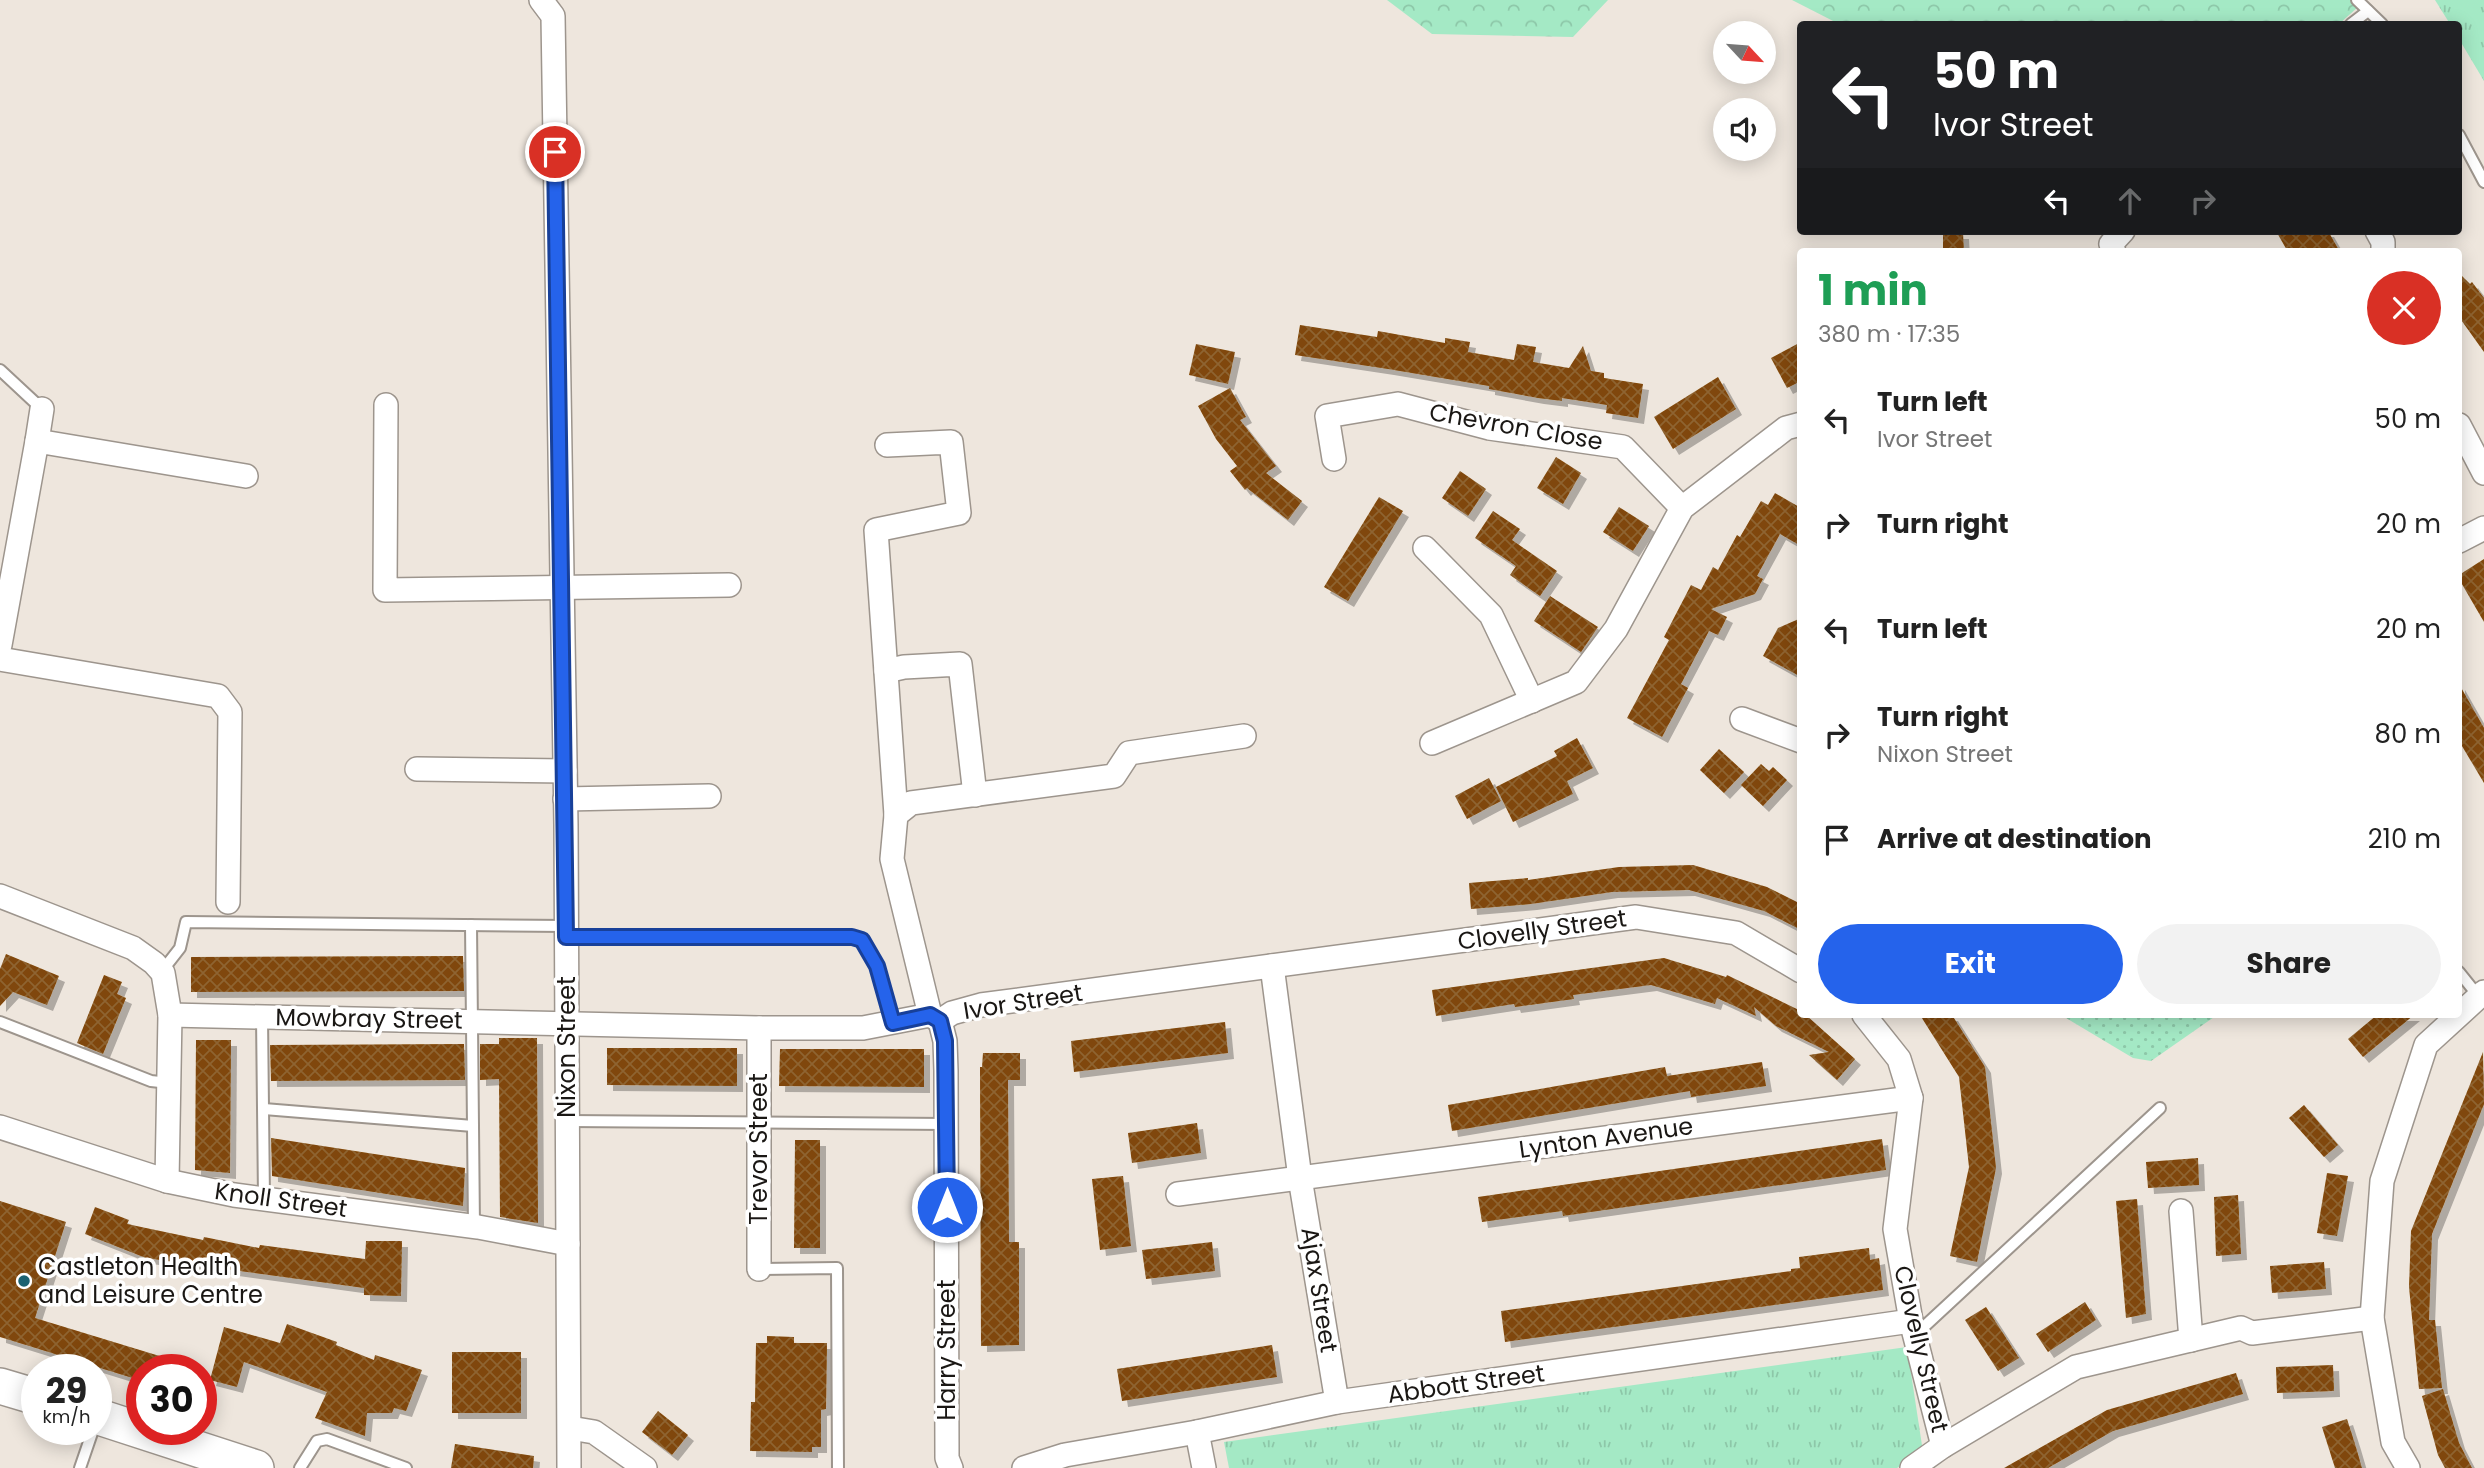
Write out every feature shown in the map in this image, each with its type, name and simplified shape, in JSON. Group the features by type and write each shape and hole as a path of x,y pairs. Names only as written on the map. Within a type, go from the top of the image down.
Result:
{"main road":[{"path":"0,1386 21,1392"},
{"path":"112,1422 247,1467"}],"street":[{"name":"Nixon Street","path":"541,0 553,16 565,771 569,1468"},
{"name":"Chevron Close","path":"1334,459 1327,416 1398,404 1489,428 1623,447 1682,508"},
{"path":"386,405 385,590 729,585"},
{"path":"0,645 42,409"},
{"path":"1433,743 1576,682 1616,629 1682,508 1786,428 1797,425"},
{"path":"2462,431 2484,472"},
{"path":"37,441 246,476"},
{"name":"Harry Street","path":"887,445 951,442 959,513 876,530 896,815 892,859 935,1018 945,1041 947,1458 951,1468"},
{"path":"2462,539 2484,528"},
{"path":"1425,548 1491,615 1532,701"},
{"path":"0,659 218,696 230,712 228,902"},
{"path":"886,671 904,667 960,664 975,794"},
{"path":"1742,719 1797,740"},
{"path":"896,815 911,803 1114,776 1129,753 1244,736"},
{"path":"417,769 565,771"},
{"path":"565,799 709,796"},
{"path":"0,896 132,948 154,962 162,971 170,1015 167,1181"},
{"name":"Clovelly Street","path":"1272,966 1636,917 1736,933 1797,969"},
{"name":"Ivor Street","path":"567,1024 863,1028 935,1018 981,1005 1272,966"},
{"name":"Ajax Street","path":"1272,966 1300,1178 1337,1402"},
{"path":"2462,1013 2482,995"},
{"name":"Mowbray Street","path":"170,1015 567,1024"},
{"name":"Clovelly Street","path":"1866,1018 1899,1059 1912,1098 1895,1229 1913,1328 1943,1446"},
{"path":"2408,1468 2393,1442 2372,1318 2382,1181 2426,1045 2456,1018"},
{"name":"Trevor Street","path":"759,1028 759,1269"},
{"name":"Lynton Avenue","path":"1300,1178 1912,1098"},
{"name":"Knoll Street","path":"0,1127 167,1181 264,1199 474,1227 568,1244"},
{"path":"1178,1194 1300,1178"},
{"path":"2181,1211 2191,1340"},
{"path":"1912,1468 1943,1446 2076,1367 2241,1328 2252,1333 2372,1318"},
{"name":"Abbott Street","path":"1024,1468 1065,1455 1197,1432 1337,1402 1913,1328"},
{"path":"570,1428 594,1432 641,1465"},
{"path":"1197,1432 1204,1468"}],"lane":[{"path":"2357,0 2379,21"},
{"path":"2355,21 2368,11"},
{"path":"2462,141 2484,182"},
{"path":"0,370 42,409"},
{"path":"162,971 180,948 186,922 471,925 566,932 852,937 862,940 877,966 893,1023"},
{"path":"471,925 474,1227"},
{"path":"2462,975 2482,995"},
{"path":"262,1017 264,1199"},
{"path":"1,1027 151,1082 169,1083"},
{"path":"1913,1328 2160,1108"},
{"path":"264,1109 473,1126"},
{"path":"568,1121 946,1124"},
{"path":"759,1269 837,1269 838,1468"},
{"path":"300,1468 317,1441 327,1439 406,1468"},
{"path":"80,1468 88,1445"}],"green space":[{"path":"1387,0 1608,0 1573,37 1432,34"},
{"path":"1792,0 2352,0 2358,7 2342,21 1833,21"},
{"path":"2435,0 2484,0 2484,81 2462,44 2462,21 2448,21"},
{"path":"2066,1018 2213,1018 2151,1061 2133,1058"},
{"path":"1907,1347 1923,1452 1897,1468 1229,1468 1224,1442"}],"building":[{"path":"1943,235 1963,235 1964,248 1943,248"},
{"path":"2278,235 2330,235 2338,248 2286,248"},
{"path":"2462,276 2470,284 2472,282 2484,298 2484,352 2462,321"},
{"path":"1300,325 1377,337 1378,331 1445,343 1445,338 1470,342 1468,352 1514,360 1517,344 1536,347 1533,362 1569,368 1583,346 1591,371 1604,373 1604,378 1643,384 1638,418 1606,413 1607,405 1562,398 1562,401 1538,398 1489,389 1489,386 1295,355"},
{"path":"1196,344 1235,352 1228,384 1189,375"},
{"path":"1797,344 1797,383 1787,388 1771,358"},
{"path":"1718,377 1736,409 1673,449 1654,417"},
{"path":"1230,388 1246,417 1240,420 1276,466 1266,473 1302,501 1288,520 1247,488 1245,490 1230,471 1237,466 1216,439 1198,406"},
{"path":"1556,457 1581,473 1563,504 1537,488"},
{"path":"1460,471 1486,489 1468,516 1442,498"},
{"path":"1775,493 1797,506 1797,544 1780,534 1757,576 1763,579 1755,594 1711,609 1727,617 1718,635 1709,631 1681,684 1688,688 1662,737 1627,718 1669,640 1664,637 1691,585 1701,590 1713,567 1718,570 1737,535 1740,537 1761,501 1768,505"},
{"path":"1379,497 1403,511 1348,601 1324,587"},
{"path":"1619,507 1649,526 1633,551 1603,532"},
{"path":"1493,511 1520,529 1512,540 1557,571 1540,596 1510,575 1516,566 1475,538"},
{"path":"2484,559 2484,622 2462,584 2462,573"},
{"path":"1550,596 1598,627 1581,652 1534,621"},
{"path":"1797,620 1797,675 1763,656 1778,628"},
{"path":"2462,689 2484,728 2484,783 2462,746"},
{"path":"1577,738 1593,768 1567,781 1573,794 1513,822 1496,787 1557,756 1554,751"},
{"path":"1719,749 1744,772 1724,793 1700,770"},
{"path":"1761,764 1769,771 1773,767 1787,780 1763,806 1741,785"},
{"path":"1489,778 1501,801 1467,819 1455,796"},
{"path":"1693,865 1767,887 1797,902 1797,928 1764,911 1689,890 1612,892 1531,904 1471,909 1469,883 1528,880 1619,867"},
{"path":"6,954 59,976 47,1005 13,992 0,1006 0,969"},
{"path":"463,956 464,991 191,992 191,957"},
{"path":"1664,958 1726,977 1727,975 1797,1009 1797,1018 1809,1018 1855,1059 1837,1080 1809,1055 1829,1052 1776,1026 1754,1007 1756,1016 1717,998 1715,1004 1651,985 1573,995 1574,999 1515,1007 1514,1004 1436,1016 1432,990"},
{"path":"104,975 122,982 117,994 126,998 103,1054 77,1043"},
{"path":"1922,1018 1954,1018 1985,1067 1996,1168 1977,1262 1950,1256 1969,1167 1959,1077"},
{"path":"2373,1018 2410,1018 2363,1057 2348,1039"},
{"path":"1225,1022 1228,1053 1074,1072 1071,1041"},
{"path":"499,1038 537,1038 538,1223 500,1217 499,1079 480,1080 480,1044 499,1044"},
{"path":"196,1040 231,1040 230,1173 195,1170"},
{"path":"464,1044 465,1080 271,1081 270,1045"},
{"path":"607,1048 737,1048 737,1086 607,1085"},
{"path":"780,1049 924,1049 924,1087 779,1086"},
{"path":"2483,1052 2484,1104 2432,1234 2429,1320 2435,1320 2442,1388 2419,1389 2409,1287 2411,1231"},
{"path":"983,1053 1020,1053 1020,1080 1008,1080 1009,1242 1019,1242 1019,1345 981,1346 980,1067"},
{"path":"1762,1062 1766,1086 1691,1097 1690,1091 1452,1131 1448,1105 1665,1067 1667,1076"},
{"path":"2304,1105 2338,1145 2324,1157 2289,1118"},
{"path":"1197,1123 1201,1153 1132,1163 1128,1133"},
{"path":"271,1138 465,1168 463,1206 272,1176"},
{"path":"1882,1139 1886,1170 1563,1216 1562,1211 1482,1222 1478,1197"},
{"path":"795,1140 820,1140 820,1248 794,1248"},
{"path":"2198,1158 2199,1185 2148,1188 2146,1162"},
{"path":"2327,1173 2348,1176 2337,1236 2317,1233"},
{"path":"1123,1176 1131,1246 1100,1250 1092,1179"},
{"path":"2238,1195 2241,1254 2216,1256 2214,1197"},
{"path":"2137,1199 2146,1314 2126,1318 2116,1201"},
{"name":"Castleton Health and Leisure Centre","path":"0,1201 66,1222 35,1318 153,1354 126,1354 126,1376 112,1372 112,1354 55,1354 0,1337"},
{"path":"95,1207 129,1220 127,1224 203,1240 204,1237 259,1248 260,1245 365,1259 366,1241 402,1241 401,1296 364,1295 364,1288 146,1258 85,1234"},
{"path":"1212,1242 1215,1271 1146,1279 1142,1250"},
{"path":"1869,1248 1870,1260 1879,1258 1883,1290 1505,1342 1501,1311 1791,1271 1800,1268 1799,1257"},
{"path":"2324,1262 2326,1289 2272,1293 2270,1266"},
{"path":"2085,1302 2096,1320 2048,1352 2036,1334"},
{"path":"1986,1307 2019,1358 1998,1371 1965,1320"},
{"path":"287,1324 337,1342 336,1345 374,1360 375,1355 422,1370 406,1411 394,1408 392,1413 367,1413 365,1436 315,1418 327,1392 244,1362 237,1387 217,1382 217,1354 224,1327 280,1343"},
{"path":"767,1336 794,1337 794,1343 827,1343 826,1409 821,1410 821,1447 812,1447 812,1452 750,1451 751,1402 755,1402 756,1343 767,1343"},
{"path":"1272,1345 1277,1377 1122,1401 1117,1369"},
{"path":"452,1352 521,1352 521,1413 452,1413"},
{"path":"2333,1365 2334,1391 2277,1393 2276,1367"},
{"path":"2236,1373 2243,1394 2113,1431 2048,1468 2004,1468 2107,1410"},
{"path":"2443,1389 2459,1443 2472,1468 2445,1468 2438,1455 2422,1396"},
{"path":"658,1411 688,1435 672,1455 642,1432"},
{"path":"2347,1419 2362,1468 2335,1468 2322,1427"},
{"path":"455,1444 534,1456 533,1468 451,1468"}],"place":[{"name":"Castleton Health and Leisure Centre","path":"24,1281"}],"route":[{"path":"555,152 566,937 852,937 862,940 877,966 893,1023 930,1015 940,1021 943,1030 947,1207"}]}
